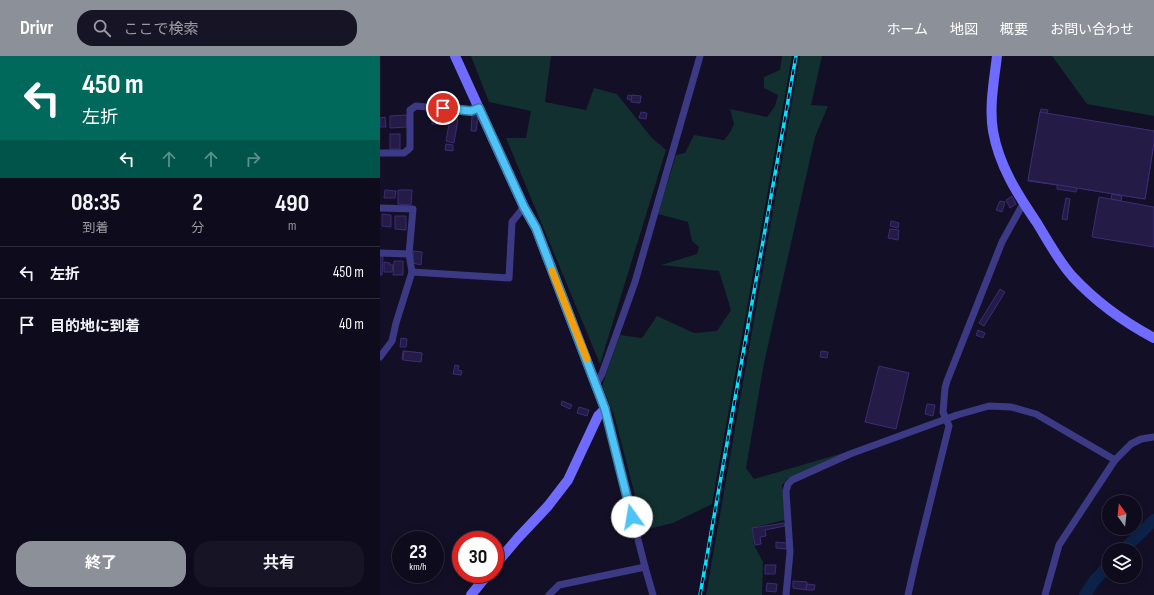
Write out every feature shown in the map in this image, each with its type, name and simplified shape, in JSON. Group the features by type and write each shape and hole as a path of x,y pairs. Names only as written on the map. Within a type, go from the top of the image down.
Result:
{"street":[{"path":"455,56 524,207 536,228 597,383 653,595"},
{"path":"597,383 602,374 635,282 700,56"},
{"path":"997,56 992,107 993,131 996,148 1023,204 1072,275 1093,297 1116,315 1154,338"},
{"path":"380,153 404,153 410,148 410,110 416,106 471,111 479,108"},
{"path":"908,595 949,426 943,412 947,381 1002,242 1023,204"},
{"path":"412,272 509,278 512,222 524,207"},
{"path":"380,208 413,210 409,254 412,272 392,341 380,357"},
{"path":"380,253 409,254"},
{"path":"786,595 790,552 786,491 788,484 792,480 850,454 989,406 1011,407 1036,414 1115,460"},
{"path":"504,554 548,506 568,480 598,416 605,409"},
{"path":"1046,595 1059,545 1115,460 1131,444 1141,439 1154,437"},
{"path":"549,595 559,585 645,567"},
{"path":"471,595 481,583"}],"green space":[{"path":"471,56 551,56 545,102 586,110 594,88 617,94 651,137 666,150 600,364 506,138 526,138 531,111 489,102"},
{"path":"782,56 792,56 712,504 673,523 644,530 614,415 602,386 620,335 642,338 657,316 694,333 717,331 731,310 719,271 661,265 697,254 699,247 692,241 688,222 658,214 676,155 685,153 694,135 724,140 734,124 730,109 767,117 775,106 778,95 764,88 764,77 780,70"},
{"path":"800,56 822,56 811,105 828,106 815,137 764,363 746,468 754,479 843,453 841,456 787,479 782,485 785,520 752,528 754,545 763,562 762,595 706,595"},
{"path":"1052,56 1154,56 1154,116 1087,104"}],"building":[{"path":"628,95 641,97 640,102 627,99"},
{"path":"632,95 641,96 640,103 631,102"},
{"path":"1041,109 1048,110 1047,114 1154,131 1154,142 1145,199 1077,188 1076,192 1057,189 1057,185 1028,181"},
{"path":"641,112 647,113 646,119 639,118"},
{"path":"1040,112 1154,131 1154,143 1145,199 1028,180"},
{"path":"407,115 407,127 390,128 390,116"},
{"path":"432,115 442,115 442,124 432,124"},
{"path":"472,116 478,116 476,131 471,131"},
{"path":"385,117 386,127 380,127 380,118"},
{"path":"450,118 458,119 454,143 446,141"},
{"path":"390,134 400,134 400,149 390,149"},
{"path":"446,144 453,145 453,151 445,150"},
{"path":"385,190 396,191 395,198 384,198"},
{"path":"398,190 412,190 411,205 398,204"},
{"path":"1112,194 1122,196 1121,201 1111,199"},
{"path":"1012,196 1016,204 1010,208 1006,200"},
{"path":"1099,197 1154,207 1154,247 1092,237"},
{"path":"1066,198 1070,199 1067,220 1062,219"},
{"path":"1000,201 1005,202 1002,212 996,210"},
{"path":"382,214 391,215 391,227 382,226"},
{"path":"395,216 406,216 406,230 395,229"},
{"path":"891,221 899,223 898,228 890,226"},
{"path":"890,229 899,230 898,240 888,238"},
{"path":"413,251 422,252 421,265 413,263"},
{"path":"380,256 383,256 382,275 380,275"},
{"path":"394,261 403,261 403,275 393,275"},
{"path":"384,262 393,265 392,272 384,272"},
{"path":"1000,289 1005,292 984,326 979,323"},
{"path":"978,330 985,333 983,338 976,335"},
{"path":"401,338 407,339 406,347 400,347"},
{"path":"403,351 422,353 421,361 402,359"},
{"path":"404,351 422,353 421,362 403,360"},
{"path":"821,351 828,352 827,358 820,357"},
{"path":"455,365 459,366 458,370 462,371 461,375 453,374"},
{"path":"879,366 909,373 896,429 865,422"},
{"path":"562,401 572,405 570,409 561,405"},
{"path":"927,404 935,405 933,416 925,414"},
{"path":"579,407 589,410 587,416 577,413"},
{"path":"784,523 785,526 765,530 766,536 760,537 761,544 755,545 752,528"},
{"path":"776,542 787,543 786,549 776,548"},
{"path":"765,565 776,565 775,574 765,574"},
{"path":"793,581 807,582 806,590 793,588"},
{"path":"767,583 777,584 776,592 766,591"},
{"path":"807,584 815,585 814,590 806,590"}],"waterway":[{"path":"1130,543 1154,520"},
{"path":"1085,595 1094,581 1102,572"}],"railway":[{"path":"700,595 796,56"}],"slow traffic":[{"path":"552,271 587,359"}],"route":[{"path":"443,108 471,111 479,108 524,207 536,228 597,383 632,517"}]}
